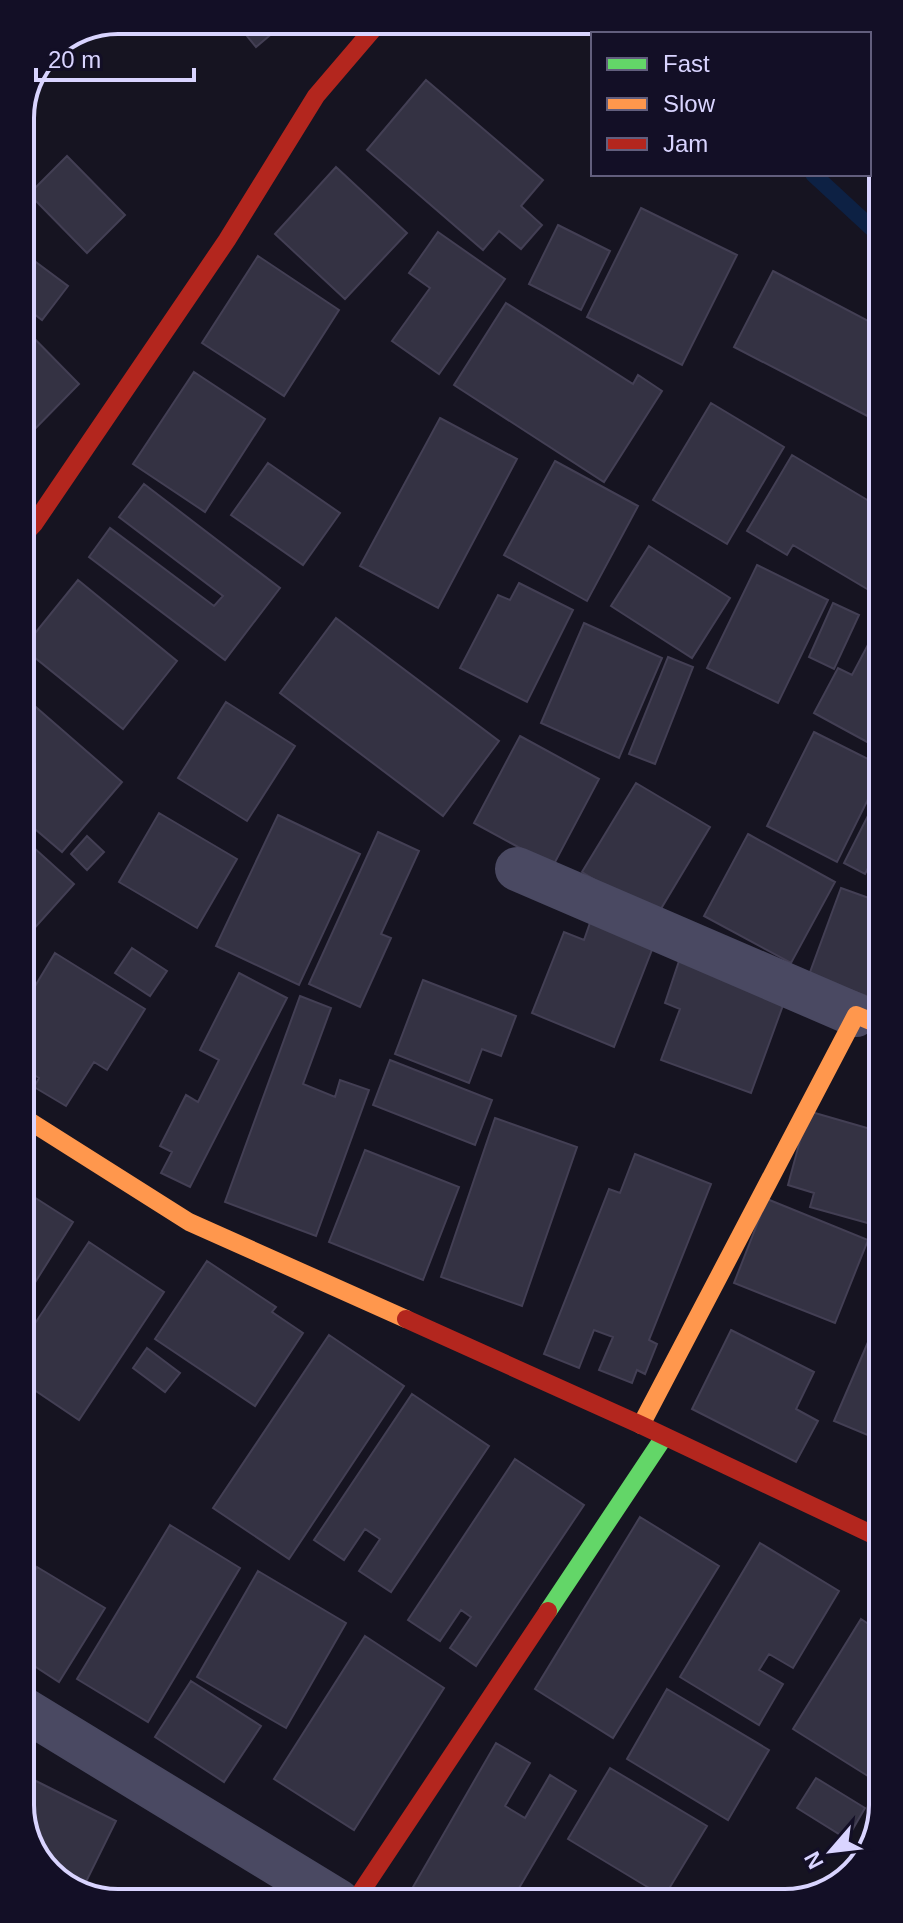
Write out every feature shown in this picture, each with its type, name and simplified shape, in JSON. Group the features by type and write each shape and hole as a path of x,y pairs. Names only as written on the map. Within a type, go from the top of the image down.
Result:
{"street":[{"path":"34,524 227,240 316,96 369,34"},
{"path":"517,869 868,1020 641,1425"},
{"path":"34,1124 189,1222 641,1425 869,1533"},
{"path":"363,1889 664,1437"},
{"path":"34,1715 318,1889"}],"building":[{"path":"245,34 271,34 256,47"},
{"path":"426,80 543,180 521,206 542,225 521,249 499,231 483,250 367,150"},
{"path":"67,156 125,215 87,253 34,199 34,189"},
{"path":"336,167 407,233 345,299 275,234"},
{"path":"641,208 737,255 682,365 587,317"},
{"path":"558,225 610,251 581,310 529,284"},
{"path":"438,232 505,279 439,374 392,341 430,288 409,273"},
{"path":"258,256 339,310 284,396 202,343"},
{"path":"34,261 68,286 42,320 34,314"},
{"path":"773,271 869,321 869,417 734,347"},
{"path":"506,303 633,384 638,375 662,391 604,482 454,385"},
{"path":"34,338 79,384 34,430"},
{"path":"194,372 265,419 205,512 133,464"},
{"path":"711,403 784,447 727,544 653,500"},
{"path":"440,418 517,459 438,608 360,566"},
{"path":"792,455 869,501 869,590 793,545 787,555 747,531"},
{"path":"555,461 638,506 587,601 504,555"},
{"path":"268,463 340,513 303,565 231,515"},
{"path":"144,484 280,588 225,660 89,557 110,528 214,606 223,596 119,517"},
{"path":"649,546 730,598 692,658 611,606"},
{"path":"757,565 828,600 778,703 707,668"},
{"path":"78,580 177,661 123,729 34,657 34,634"},
{"path":"519,583 573,610 527,702 460,668 498,595 510,600"},
{"path":"833,603 859,615 834,669 809,657"},
{"path":"336,618 499,741 443,816 280,693"},
{"path":"584,623 662,658 619,758 541,723"},
{"path":"869,643 869,743 814,713 838,668 852,675"},
{"path":"668,657 693,667 655,764 629,754"},
{"path":"226,702 295,746 247,821 178,778"},
{"path":"34,705 122,782 62,852 34,828"},
{"path":"814,732 869,760 869,797 837,862 767,826"},
{"path":"520,736 599,779 553,866 474,823"},
{"path":"636,783 710,827 656,917 582,872"},
{"path":"159,813 237,859 197,928 119,882"},
{"path":"869,814 869,866 865,874 844,863"},
{"path":"278,815 360,854 299,985 216,946"},
{"path":"378,832 419,851 381,934 391,938 360,1007 309,984"},
{"path":"748,834 835,882 791,963 704,916"},
{"path":"87,836 104,852 87,870 71,854"},
{"path":"34,848 74,884 34,929"},
{"path":"841,888 869,898 869,997 809,975"},
{"path":"592,917 655,942 614,1047 532,1013 564,932 584,940"},
{"path":"132,948 167,971 150,996 115,973"},
{"path":"55,953 145,1009 107,1070 94,1062 66,1106 34,1087 39,1078 34,1075 34,988"},
{"path":"680,958 786,997 751,1093 661,1060 680,1009 665,1003"},
{"path":"239,973 287,998 190,1187 161,1173 172,1152 160,1146 186,1095 198,1102 219,1060 200,1050"},
{"path":"423,980 516,1016 501,1056 482,1049 469,1083 395,1054"},
{"path":"300,996 331,1008 303,1084 335,1097 340,1080 369,1090 316,1236 225,1202"},
{"path":"390,1060 492,1100 475,1145 373,1105"},
{"path":"808,1111 869,1129 869,1223 810,1207 814,1193 788,1185"},
{"path":"495,1118 577,1147 522,1306 441,1277"},
{"path":"365,1150 459,1187 423,1280 329,1242"},
{"path":"635,1154 711,1184 649,1340 657,1344 645,1374 637,1370 632,1383 599,1370 613,1337 594,1330 579,1368 544,1354 609,1189 620,1193"},
{"path":"34,1197 73,1222 34,1284"},
{"path":"767,1199 868,1240 835,1323 734,1283"},
{"path":"89,1242 164,1292 79,1420 34,1390 34,1325"},
{"path":"207,1261 276,1307 272,1312 303,1333 255,1406 155,1339"},
{"path":"731,1330 814,1372 796,1409 818,1421 796,1462 692,1409"},
{"path":"329,1335 404,1386 289,1559 213,1508"},
{"path":"869,1340 869,1436 834,1421"},
{"path":"147,1348 180,1373 165,1392 133,1368"},
{"path":"412,1394 489,1446 391,1592 359,1571 380,1539 365,1529 344,1560 314,1540"},
{"path":"515,1459 584,1505 476,1666 450,1648 471,1617 461,1610 440,1641 408,1620"},
{"path":"640,1517 719,1566 613,1738 535,1689"},
{"path":"170,1525 240,1568 148,1722 77,1679"},
{"path":"760,1543 839,1591 793,1668 769,1654 759,1670 783,1684 759,1725 680,1677"},
{"path":"37,1567 105,1608 59,1682 34,1666 34,1572"},
{"path":"258,1571 346,1623 286,1728 197,1677"},
{"path":"861,1619 869,1624 869,1777 793,1729"},
{"path":"365,1636 444,1688 354,1830 274,1779"},
{"path":"191,1681 261,1726 224,1782 155,1737"},
{"path":"667,1689 769,1750 728,1820 627,1759"},
{"path":"496,1743 530,1763 505,1806 525,1818 550,1775 576,1791 518,1889 412,1889"},
{"path":"610,1768 707,1826 669,1889 651,1889 568,1839"},
{"path":"816,1778 865,1808 847,1839 797,1808"},
{"path":"34,1780 116,1821 86,1883 58,1865 45,1847 36,1822"}],"waterway":[{"path":"815,176 869,226"}],"traffic: fast":[{"path":"548,1611 664,1437"}],"traffic: slow":[{"path":"641,1425 856,1015 869,1020"},
{"path":"34,1124 189,1222 406,1319"}],"traffic: jam":[{"path":"34,524 227,240 316,96 369,34"},
{"path":"406,1319 869,1533"},
{"path":"363,1889 548,1611"}]}
